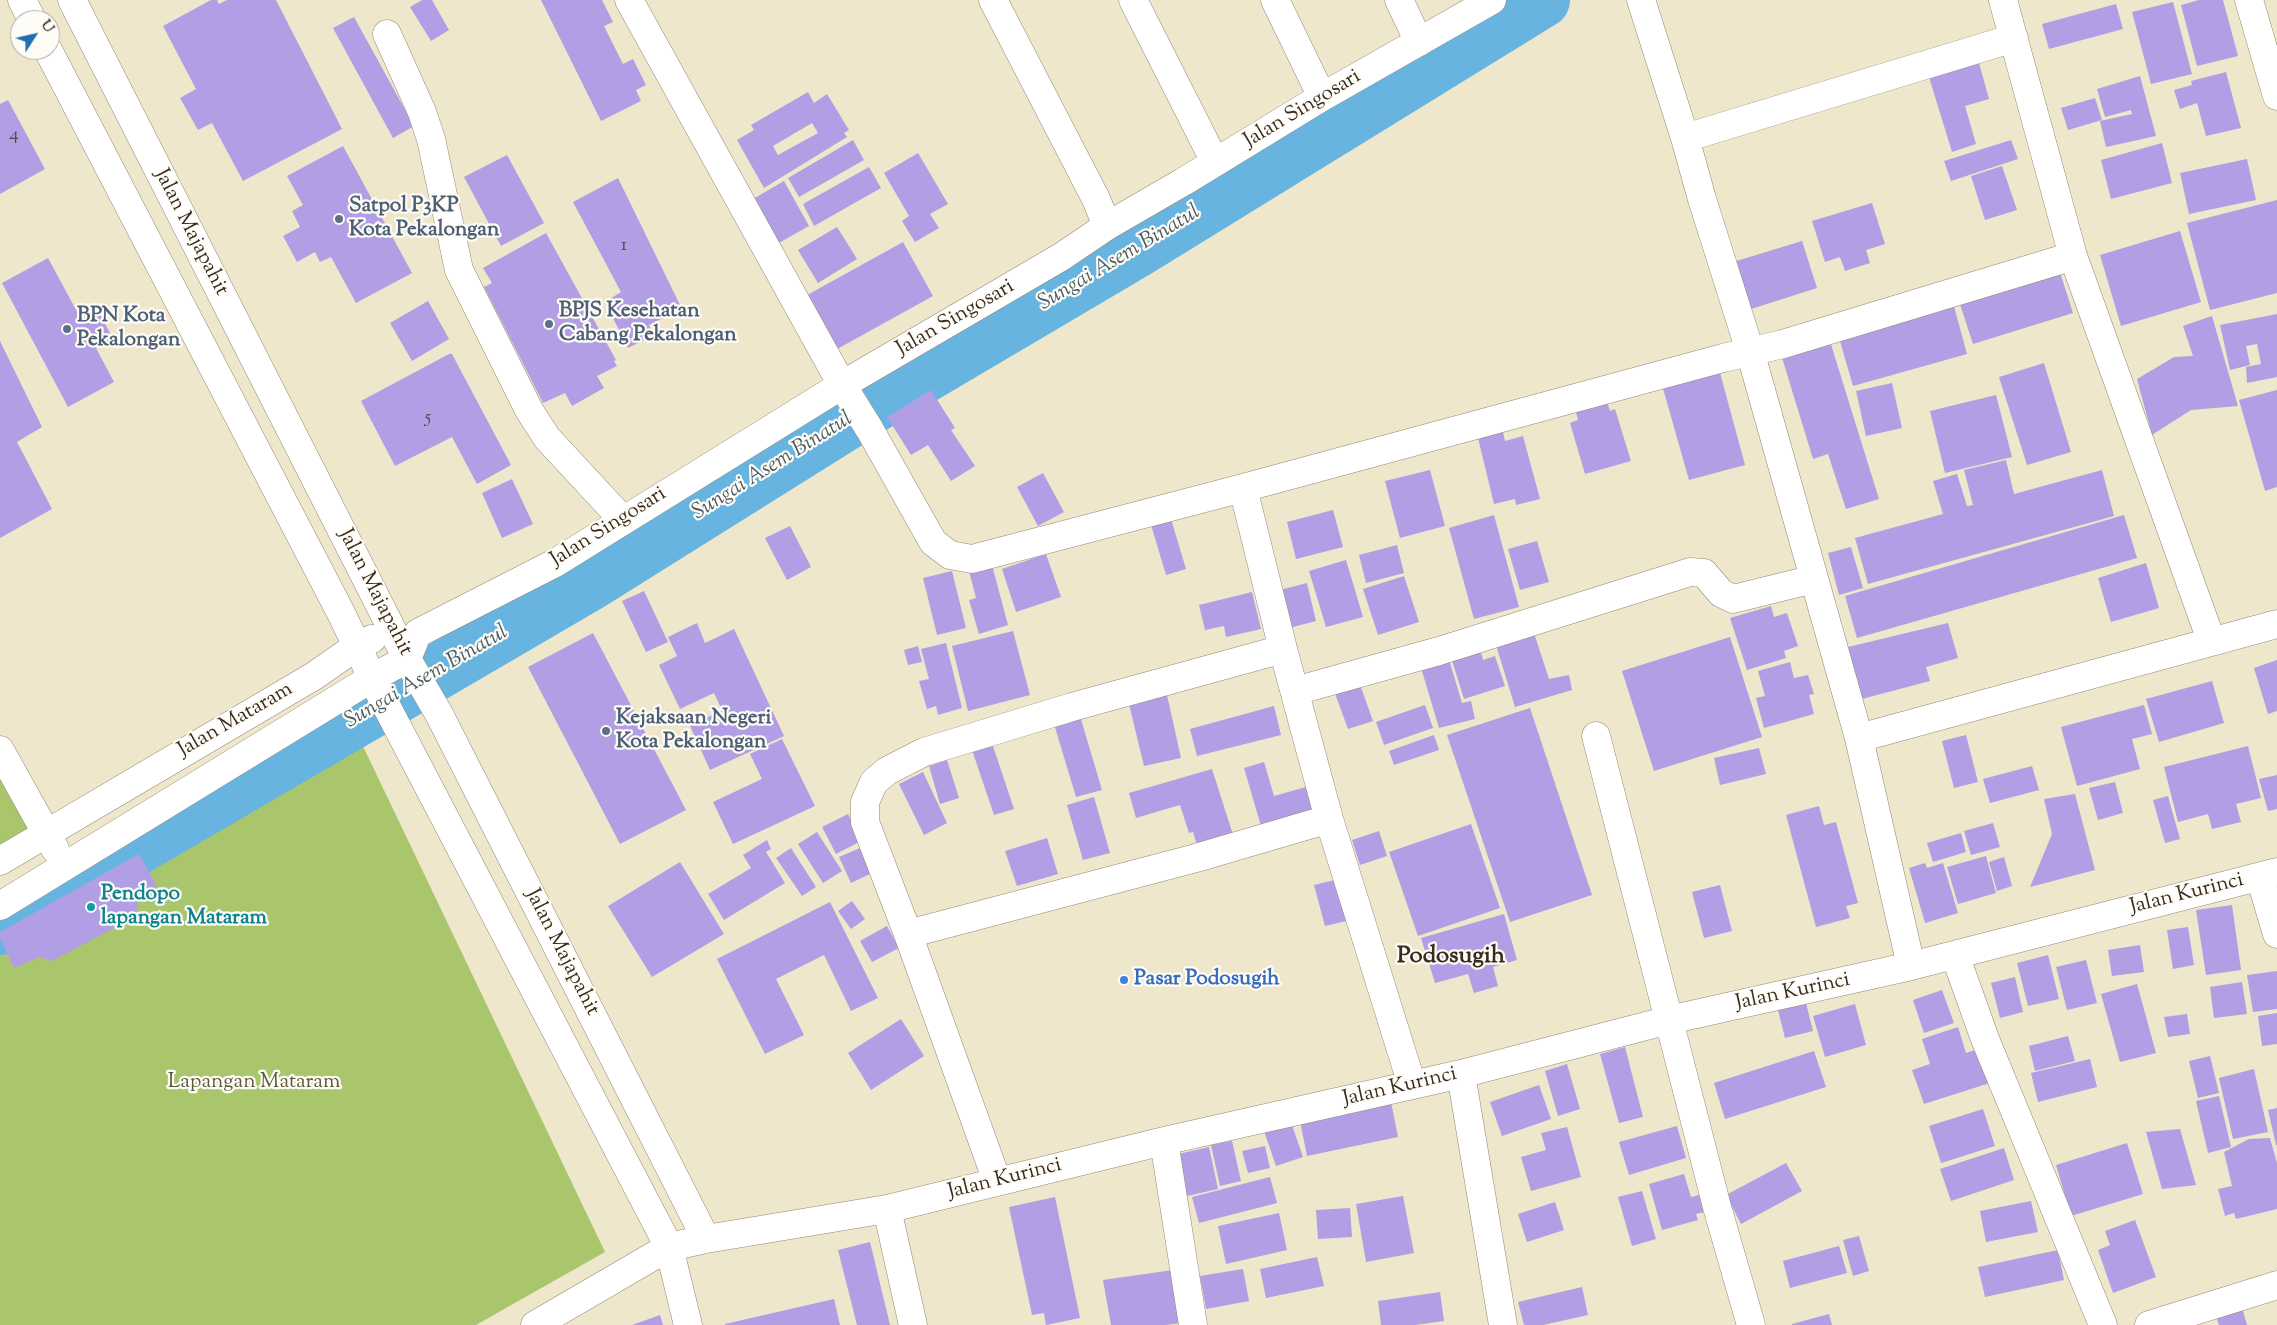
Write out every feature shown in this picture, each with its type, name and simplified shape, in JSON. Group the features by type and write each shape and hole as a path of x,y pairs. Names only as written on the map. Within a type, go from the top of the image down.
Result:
{"street":[{"name":"Jalan Majapahit","path":"72,0 405,631 411,664 439,714 706,1239"},
{"path":"629,0 845,390 870,430 933,542 950,555 972,558 1243,488 1793,341 2073,256"},
{"path":"993,0 1096,199 1107,226"},
{"path":"1132,0 1215,162"},
{"path":"1275,0 1322,97"},
{"path":"1399,0 1419,42"},
{"name":"Jalan Singosari","path":"405,631 555,563 623,520 845,390 1061,257 1107,226 1322,97 1492,0"},
{"path":"1641,0 1686,138 1702,199 1750,351 1859,738 1911,966"},
{"path":"2003,0 2073,256 2211,640"},
{"path":"2250,0 2277,96"},
{"path":"387,34 422,112 431,139 459,270 529,410 547,438 623,520"},
{"path":"1686,138 2014,38"},
{"name":"Jalan Majapahit","path":"53,60 375,684 669,1247 688,1325"},
{"path":"1243,488 1283,650 1330,819 1412,1085"},
{"path":"1295,691 1439,652 1690,572 1704,573 1721,593 1733,599 1814,578"},
{"path":"1859,738 2211,640 2277,624"},
{"name":"Jalan Mataram","path":"0,861 314,676 357,646 405,631"},
{"path":"997,1181 908,934 865,822 864,802 874,782 887,771 933,749 1081,705 1283,650"},
{"path":"0,906 64,866 411,664"},
{"path":"1596,736 1669,1020 1751,1325"},
{"path":"0,750 64,866"},
{"path":"908,934 1196,858 1330,819"},
{"path":"2268,874 2277,934"},
{"name":"Jalan Kurinci","path":"535,1325 669,1247 706,1239 887,1209 1164,1141 1461,1074 1669,1020 1911,966 2268,874"},
{"path":"1955,955 1989,1048 2103,1325"},
{"path":"1461,1074 1503,1325"},
{"path":"1164,1141 1193,1325"},
{"path":"887,1209 913,1325"},
{"path":"2149,1325 2277,1285"}],"green space":[{"name":"Lapangan Mataram","path":"360,740 605,1252 476,1325 0,1325 0,951"},
{"path":"0,752 45,833 0,861"}],"building":[{"path":"211,0 217,0 219,4 227,0 276,0 342,129 243,181 212,123 198,130 180,98 196,89 163,26"},
{"path":"422,0 432,0 449,30 431,41 410,7"},
{"path":"541,0 602,0 613,22 604,26 623,64 633,59 646,85 636,90 641,101 601,121"},
{"path":"2199,0 2223,0 2238,56 2197,66 2181,5"},
{"path":"2173,2 2192,74 2151,84 2132,12"},
{"path":"2116,4 2123,29 2049,49 2042,24"},
{"path":"354,17 414,126 393,138 333,28"},
{"path":"1979,63 1989,99 1965,106 1976,144 1952,152 1929,77"},
{"path":"2226,72 2241,128 2206,136 2197,103 2180,109 2174,90 2192,85 2191,81"},
{"path":"2140,76 2156,136 2106,147 2100,121 2132,114 2131,110 2105,117 2097,89"},
{"path":"808,92 814,103 827,94 849,130 844,133 847,137 764,188 737,140 754,130 751,125","holes":["812,123 818,133 778,155 773,146"]},
{"path":"2095,98 2102,120 2068,130 2061,108"},
{"path":"8,100 45,169 0,194 0,104"},
{"path":"853,140 864,160 799,197 788,178"},
{"path":"2011,140 2018,159 1951,181 1944,161"},
{"path":"2162,143 2172,183 2111,199 2101,160"},
{"name":"Satpol P3KP Kota Pekalongan","path":"343,146 412,273 356,303 331,257 320,262 315,252 297,262 283,236 300,227 292,211 303,205 287,176"},
{"path":"918,153 948,204 930,214 939,228 915,242 902,221 909,216 884,173"},
{"path":"507,155 544,223 501,246 464,177"},
{"path":"2247,159 2256,200 2189,214 2180,173"},
{"path":"2002,166 2017,210 1985,220 1971,176"},
{"path":"869,167 881,188 814,226 803,204"},
{"path":"618,178 680,305 663,312 665,317 649,325 654,335 628,348 605,302 621,292 573,202"},
{"path":"784,181 809,226 777,244 753,199"},
{"path":"2277,200 2277,293 2210,310 2187,223"},
{"path":"1872,203 1885,244 1866,250 1870,263 1845,271 1840,257 1825,262 1812,221"},
{"path":"837,227 857,259 818,283 798,250"},
{"path":"2180,231 2201,302 2121,326 2100,255"},
{"name":"BPJS Kesehatan Cabang Pekalongan","path":"546,233 616,360 614,361 617,366 597,376 604,388 572,406 565,393 543,403 484,287 492,283 483,268"},
{"path":"1802,241 1817,288 1748,310 1733,262"},
{"path":"903,242 933,296 830,353 800,299"},
{"name":"BPN Kota Pekalongan","path":"48,258 81,319 98,310 113,339 96,348 114,382 68,407 2,283"},
{"path":"2057,263 2073,313 1973,344 1957,295"},
{"path":"1952,299 1967,354 1853,386 1837,331"},
{"path":"428,301 449,339 412,361 390,323"},
{"path":"2277,314 2277,377 2247,383 2246,367 2261,364 2257,344 2246,346 2250,365 2230,370 2220,325"},
{"path":"2212,316 2238,406 2191,410 2152,435 2137,379 2174,357 2193,356 2183,326"},
{"path":"1829,338 1879,499 1846,509 1828,454 1813,459 1780,351"},
{"path":"0,341 42,427 17,442 52,509 0,538"},
{"path":"452,354 511,465 477,484 452,437 395,466 361,401"},
{"path":"2044,363 2071,452 2027,465 1999,377"},
{"path":"1719,369 1745,465 1689,480 1662,385"},
{"path":"1892,383 1902,428 1866,436 1856,391"},
{"path":"931,390 955,428 951,430 975,466 951,481 928,445 911,455 887,417"},
{"path":"2277,390 2277,487 2265,491 2239,400"},
{"path":"1996,395 2012,457 1945,473 1930,411"},
{"path":"1607,401 1610,411 1615,409 1631,461 1585,474 1570,423 1578,420 1575,408"},
{"path":"1502,428 1505,441 1523,436 1540,499 1516,505 1515,499 1494,504 1477,434"},
{"path":"2006,460 2014,494 2102,470 2114,516 1868,584 1855,538 1943,514 1933,481 1957,474 1967,506 1973,505 1964,470"},
{"path":"1430,470 1445,526 1400,538 1385,481"},
{"path":"1043,473 1064,512 1038,526 1017,487"},
{"path":"512,479 533,524 502,538 482,493"},
{"path":"1333,510 1343,547 1296,559 1287,522"},
{"path":"1494,515 1519,607 1474,619 1449,528"},
{"path":"2124,515 2137,558 1857,638 1845,596"},
{"path":"1171,519 1186,569 1166,575 1151,525"},
{"path":"790,526 811,567 787,580 765,538"},
{"path":"1537,541 1549,582 1520,590 1508,549"},
{"path":"1397,545 1404,573 1366,583 1359,555"},
{"path":"1851,547 1863,588 1839,595 1828,553"},
{"path":"1046,554 1061,597 1016,612 1002,569"},
{"path":"1346,560 1363,617 1326,627 1309,571"},
{"path":"2146,563 2159,608 2111,622 2098,578"},
{"path":"992,565 1008,625 979,634 969,600 976,598 969,571"},
{"path":"952,571 966,628 937,635 923,578"},
{"path":"1404,576 1419,622 1378,635 1363,589"},
{"path":"1307,583 1316,621 1289,628 1280,590"},
{"path":"644,591 668,642 646,652 622,601"},
{"path":"1252,592 1261,629 1226,637 1224,626 1205,630 1199,605"},
{"path":"1771,606 1774,617 1787,613 1798,646 1784,651 1786,658 1747,670 1730,618"},
{"path":"697,623 705,643 734,629 784,736 710,770 690,726 722,710 714,693 680,709 659,665 677,656 668,637"},
{"path":"1948,623 1958,658 1926,667 1930,681 1862,699 1848,647"},
{"path":"1013,631 1030,695 968,711 952,646"},
{"path":"593,633 686,810 620,844 528,667"},
{"path":"1534,633 1549,679 1569,675 1572,690 1515,707 1496,645"},
{"path":"1730,637 1762,737 1654,771 1622,671"},
{"path":"946,643 962,708 938,715 936,706 927,709 919,681 929,679 921,649"},
{"path":"1479,645 1483,660 1495,656 1505,686 1464,699 1450,654"},
{"path":"918,646 922,662 908,665 904,650"},
{"path":"1447,653 1462,703 1471,701 1475,719 1439,728 1419,661"},
{"path":"2277,660 2277,711 2268,714 2254,668"},
{"path":"1790,662 1794,678 1808,675 1814,694 1809,695 1814,714 1764,728 1756,698 1765,696 1758,671"},
{"path":"1358,679 1373,721 1348,729 1333,688"},
{"path":"2212,681 2224,723 2159,742 2146,699"},
{"path":"1167,695 1181,758 1144,766 1129,704"},
{"path":"1425,705 1433,728 1384,745 1376,722"},
{"path":"2144,705 2152,734 2132,739 2140,769 2077,786 2061,727"},
{"path":"1274,706 1281,735 1197,756 1190,729"},
{"path":"1530,708 1592,895 1510,922 1447,735"},
{"path":"1080,716 1102,790 1076,797 1054,724"},
{"path":"1434,735 1439,750 1394,765 1389,751"},
{"path":"1966,735 1978,782 1954,788 1942,741"},
{"path":"782,739 815,806 733,844 713,802 762,779 750,754"},
{"path":"991,740 1014,809 994,815 971,747"},
{"path":"2248,746 2261,798 2236,804 2241,822 2212,829 2208,814 2178,822 2164,767"},
{"path":"1759,748 1766,774 1720,785 1714,758"},
{"path":"947,760 959,798 940,804 929,766"},
{"path":"1264,762 1274,796 1313,785 1320,808 1261,826 1244,768"},
{"path":"2032,766 2039,790 1990,803 1983,779"},
{"path":"1212,769 1235,841 1199,852 1193,832 1189,833 1180,805 1136,818 1129,793"},
{"path":"923,772 947,823 924,835 899,784"},
{"path":"2277,775 2277,809 2268,811 2259,779"},
{"path":"2115,782 2123,813 2098,820 2089,788"},
{"path":"2075,794 2095,870 2030,887 2052,834 2044,799"},
{"path":"2168,796 2180,839 2165,843 2153,800"},
{"path":"1094,797 1110,853 1083,860 1067,805"},
{"path":"1819,806 1824,825 1836,822 1858,903 1846,906 1850,918 1816,927 1786,815"},
{"path":"848,814 861,841 836,854 822,827"},
{"path":"1993,823 2000,847 1971,855 1964,831"},
{"path":"1471,824 1500,908 1418,936 1389,852"},
{"path":"1379,831 1387,856 1360,865 1352,840"},
{"path":"817,832 842,871 823,883 798,844"},
{"path":"1961,833 1966,852 1933,862 1927,843"},
{"path":"1047,838 1058,874 1017,886 1005,851"},
{"path":"767,840 771,849 766,852 785,883 724,920 708,894 751,868 743,855"},
{"path":"791,848 816,887 802,896 776,858"},
{"path":"860,848 872,873 851,883 839,857"},
{"name":"Pendopo lapangan Mataram","path":"139,854 157,886 140,896 135,917 52,961 40,957 14,968 0,938 0,932"},
{"path":"1986,856 1996,893 1958,904 1947,867"},
{"path":"2004,857 2012,886 1997,891 1989,862"},
{"path":"680,862 724,934 652,977 608,906"},
{"path":"1925,863 1927,868 1943,863 1958,913 1925,923 1909,868"},
{"path":"1335,880 1346,921 1325,926 1314,885"},
{"path":"1720,885 1732,931 1704,938 1692,892"},
{"path":"852,901 865,919 851,929 838,911"},
{"path":"830,902 878,998 851,1011 824,955 776,979 804,1035 765,1054 717,959"},
{"path":"2232,905 2241,970 2206,975 2196,910"},
{"path":"1504,914 1517,960 1493,967 1498,986 1474,993 1468,974 1435,983 1421,938"},
{"path":"887,926 899,948 872,962 860,941"},
{"path":"2188,927 2194,965 2173,969 2167,930"},
{"path":"2140,945 2144,972 2112,976 2108,950"},
{"path":"2048,955 2059,999 2028,1006 2017,963"},
{"path":"2086,960 2097,1003 2067,1010 2056,967"},
{"path":"2277,971 2277,1009 2253,1012 2247,975"},
{"path":"2015,977 2023,1012 2000,1018 1991,983"},
{"path":"2242,982 2247,1014 2214,1018 2210,987"},
{"path":"2137,984 2156,1053 2120,1062 2101,994"},
{"path":"1942,990 1954,1023 1924,1033 1913,1000"},
{"path":"1805,999 1813,1031 1785,1038 1777,1006"},
{"path":"1855,1004 1866,1045 1825,1057 1813,1016"},
{"path":"2277,1013 2277,1044 2262,1046 2258,1016"},
{"path":"2187,1014 2190,1034 2168,1037 2164,1017"},
{"path":"901,1019 924,1056 871,1090 848,1053"},
{"path":"1958,1027 1966,1053 1984,1047 1996,1081 1924,1104 1912,1070 1930,1064 1922,1039"},
{"path":"2068,1036 2075,1061 2035,1071 2029,1046"},
{"path":"1625,1047 1643,1117 1619,1123 1600,1054"},
{"path":"1814,1051 1826,1087 1725,1119 1714,1083"},
{"path":"2210,1056 2219,1093 2198,1098 2189,1061"},
{"path":"2090,1059 2097,1087 2038,1102 2031,1073"},
{"path":"1567,1064 1580,1109 1558,1116 1545,1071"},
{"path":"2254,1069 2268,1132 2233,1139 2219,1078"},
{"path":"1539,1085 1551,1119 1502,1136 1490,1102"},
{"path":"2219,1096 2231,1147 2208,1153 2196,1101"},
{"path":"1391,1102 1398,1137 1307,1156 1300,1121"},
{"path":"2277,1108 2277,1145 2276,1145 2268,1110"},
{"path":"1983,1109 1995,1146 1941,1163 1929,1126"},
{"path":"1291,1122 1303,1157 1276,1166 1264,1131"},
{"path":"1677,1126 1686,1158 1629,1175 1619,1142"},
{"path":"1567,1127 1581,1177 1531,1191 1521,1157 1546,1150 1541,1133"},
{"path":"2180,1129 2196,1185 2162,1189 2146,1132"},
{"path":"2270,1138 2277,1163 2277,1209 2236,1219 2234,1213 2225,1216 2218,1189 2232,1186 2224,1152 2249,1139"},
{"path":"1232,1141 1241,1181 1220,1186 1211,1145"},
{"path":"2127,1143 2143,1194 2071,1216 2056,1165"},
{"path":"1265,1146 1270,1168 1248,1173 1242,1151"},
{"path":"1209,1147 1218,1189 1183,1197 1174,1155"},
{"path":"2004,1148 2014,1180 1951,1201 1940,1169"},
{"path":"1786,1163 1802,1191 1741,1224 1726,1195"},
{"path":"1684,1174 1691,1197 1699,1195 1704,1212 1696,1214 1698,1220 1662,1230 1649,1184"},
{"path":"1270,1177 1277,1203 1199,1223 1192,1197"},
{"path":"1642,1191 1656,1239 1632,1246 1618,1197"},
{"path":"1403,1196 1414,1253 1366,1262 1356,1204"},
{"path":"1055,1197 1080,1318 1046,1325 1044,1313 1032,1315 1009,1207"},
{"path":"2031,1201 2038,1232 1986,1242 1980,1211"},
{"path":"1555,1202 1564,1230 1527,1242 1518,1214"},
{"path":"1350,1208 1352,1237 1318,1239 1316,1210"},
{"path":"1279,1213 1287,1250 1226,1264 1218,1226"},
{"path":"2135,1220 2156,1277 2113,1293 2098,1250 2110,1245 2105,1231"},
{"path":"1859,1236 1869,1271 1853,1276 1843,1240"},
{"path":"870,1242 890,1325 857,1325 838,1250"},
{"path":"1839,1246 1847,1273 1790,1288 1783,1261"},
{"path":"2058,1250 2064,1280 1985,1297 1978,1267"},
{"path":"1317,1257 1324,1286 1266,1298 1260,1269"},
{"path":"1243,1269 1249,1301 1206,1309 1200,1276"},
{"path":"1173,1270 1181,1323 1166,1325 1111,1325 1103,1280"},
{"path":"1582,1287 1588,1315 1543,1325 1524,1325 1518,1302"},
{"path":"1440,1292 1444,1321 1415,1325 1381,1325 1378,1301"},
{"path":"834,1299 840,1325 725,1325 725,1324"},
{"path":"2240,1300 2247,1325 2219,1325 2213,1308"},
{"path":"1829,1314 1832,1325 1792,1325 1792,1324"},
{"path":"660,1315 663,1325 632,1325"}],"waterway":[{"name":"Sungai Asem Binatul","path":"0,927 591,582 872,406 1138,249 1542,0"}],"place":[{"name":"Satpol P3KP Kota Pekalongan","path":"339,219"},
{"name":"BPJS Kesehatan Cabang Pekalongan","path":"549,324"},
{"name":"BPN Kota Pekalongan","path":"67,329"},
{"name":"Kejaksaan Negeri Kota Pekalongan","path":"606,731"},
{"name":"Pendopo lapangan Mataram","path":"91,907"},
{"name":"Pasar Podosugih","path":"1124,980"}],"district":[{"name":"Podosugih","path":"1451,958"}]}
